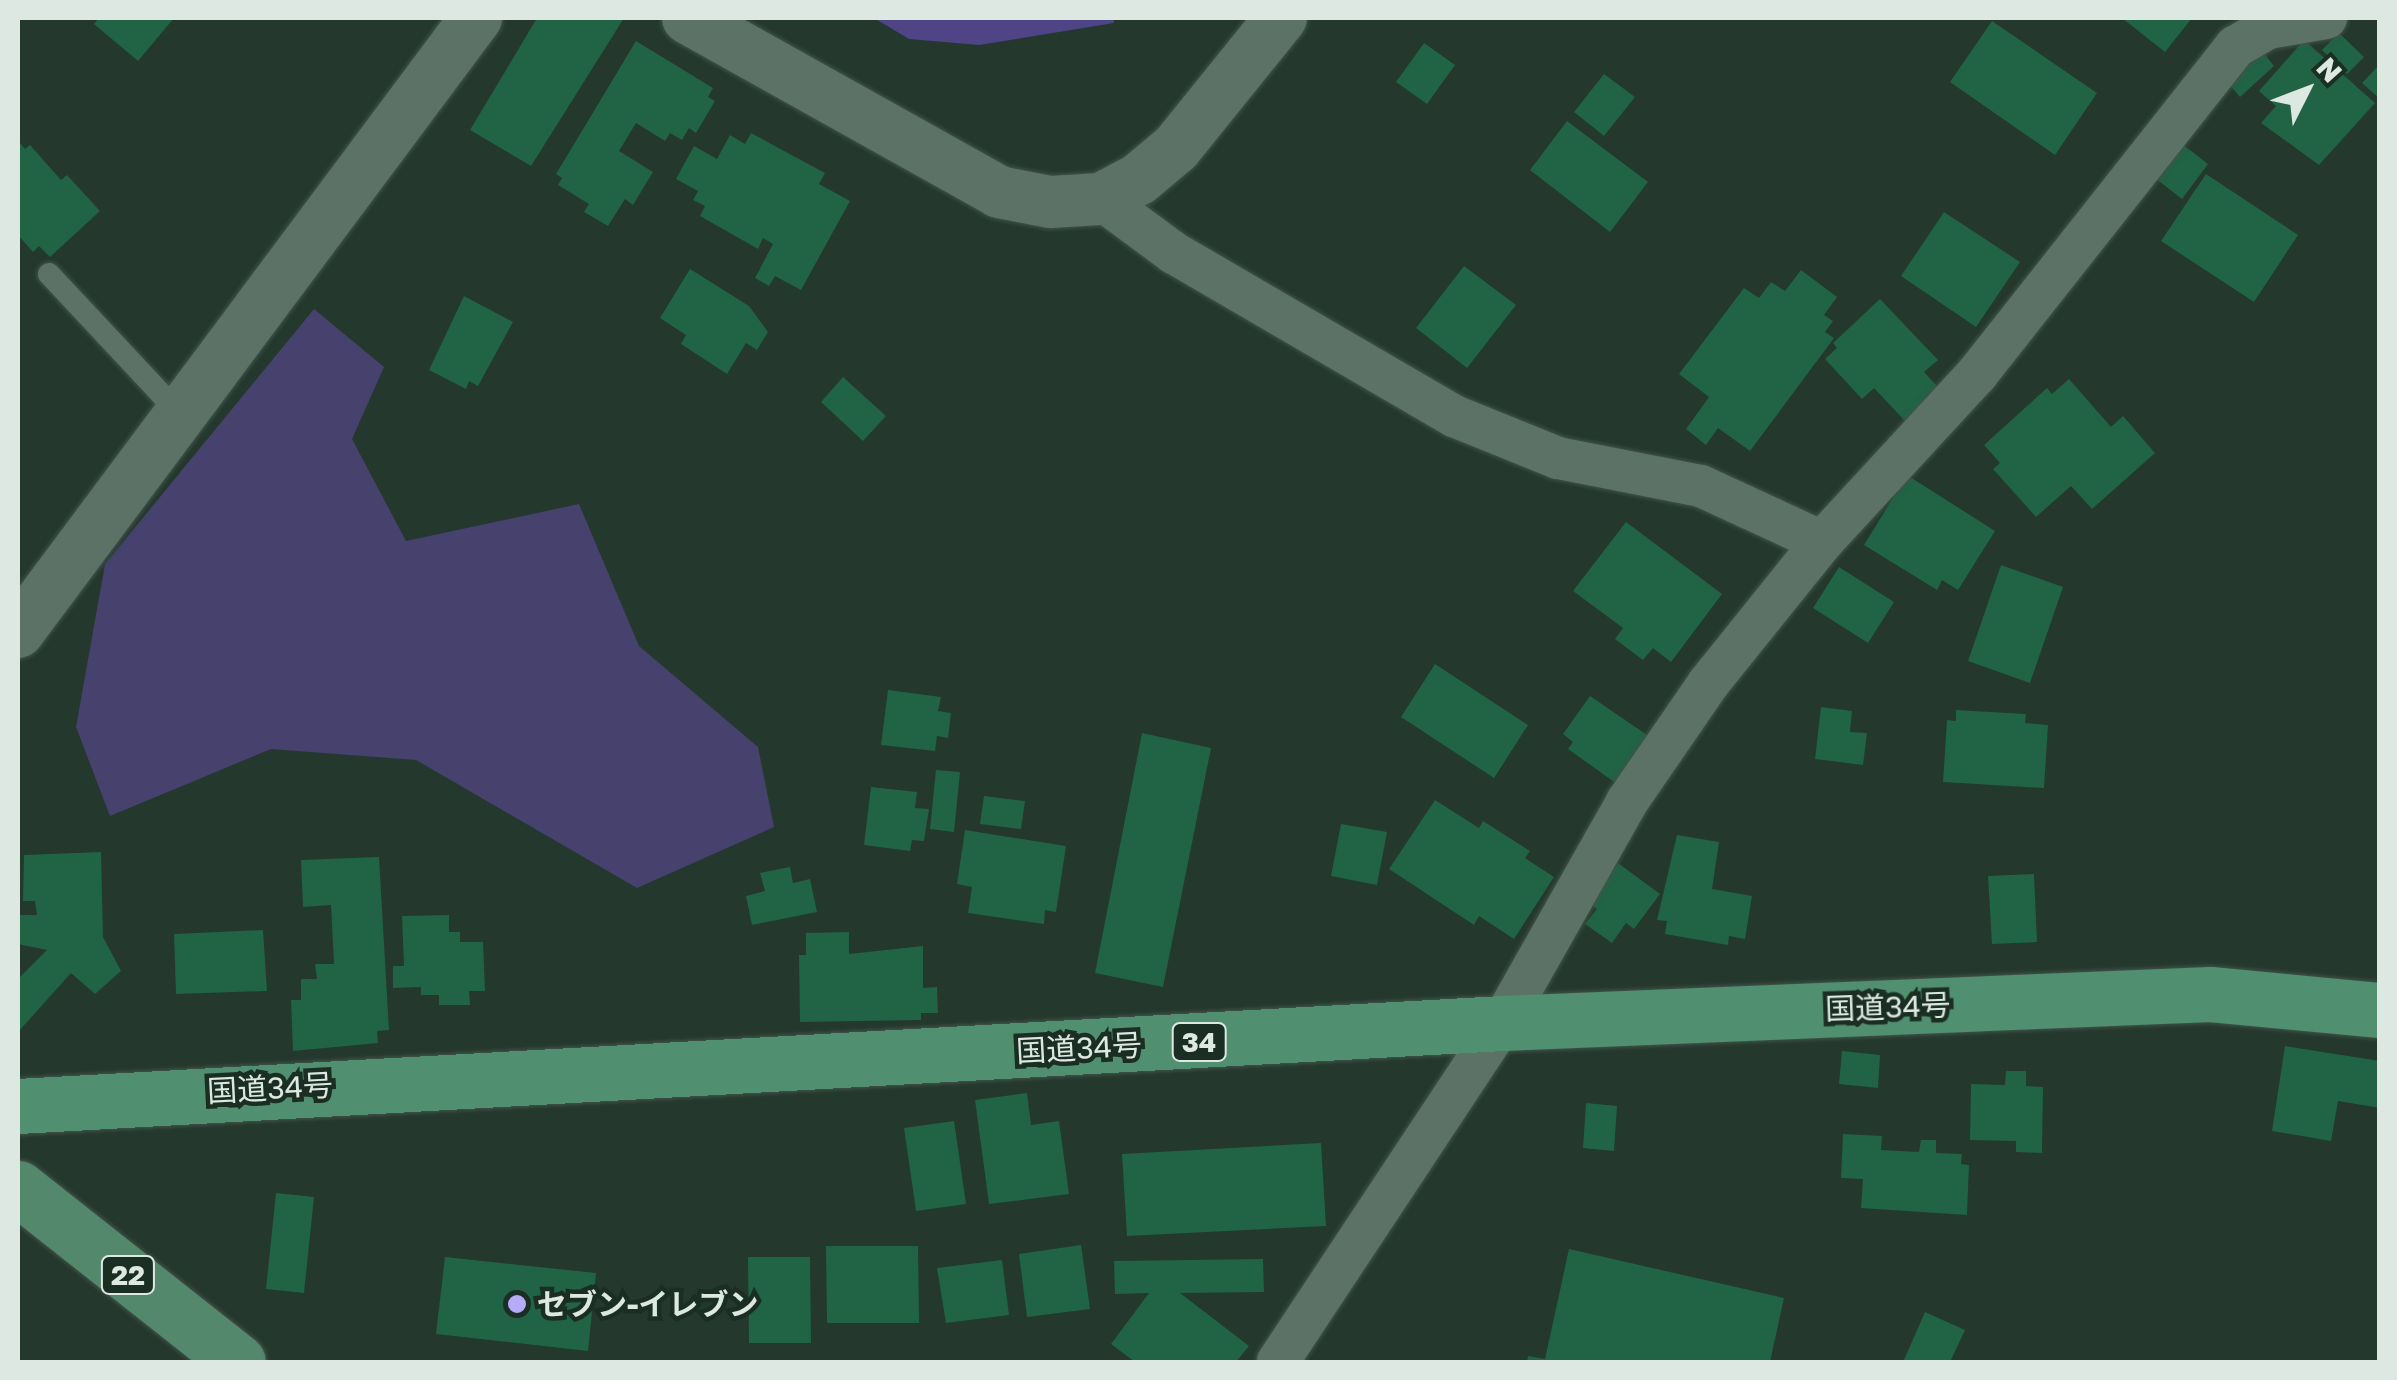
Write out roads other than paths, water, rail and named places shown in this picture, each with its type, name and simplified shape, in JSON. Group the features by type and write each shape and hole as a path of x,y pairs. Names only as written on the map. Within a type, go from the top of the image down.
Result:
{"highway":[{"name":"国道34号","path":"18,1106 1502,1024 2210,994 2380,1010"}],"main road":[{"name":"22","path":"18,1188 238,1362"}],"street":[{"path":"18,632 476,18"},
{"path":"688,18 999,192 1050,202 1101,199 1176,148 1281,18"},
{"path":"1278,1362 1502,1024 1626,802 1708,684 1822,542 2001,346 2235,47 2268,28 2326,18"},
{"path":"1101,199 1174,252 1454,416 1558,458 1701,486 1822,542"}],"lane":[{"path":"49,274 181,415"}],"place":[{"name":"セブン-イレブン","path":"517,1304"}]}
